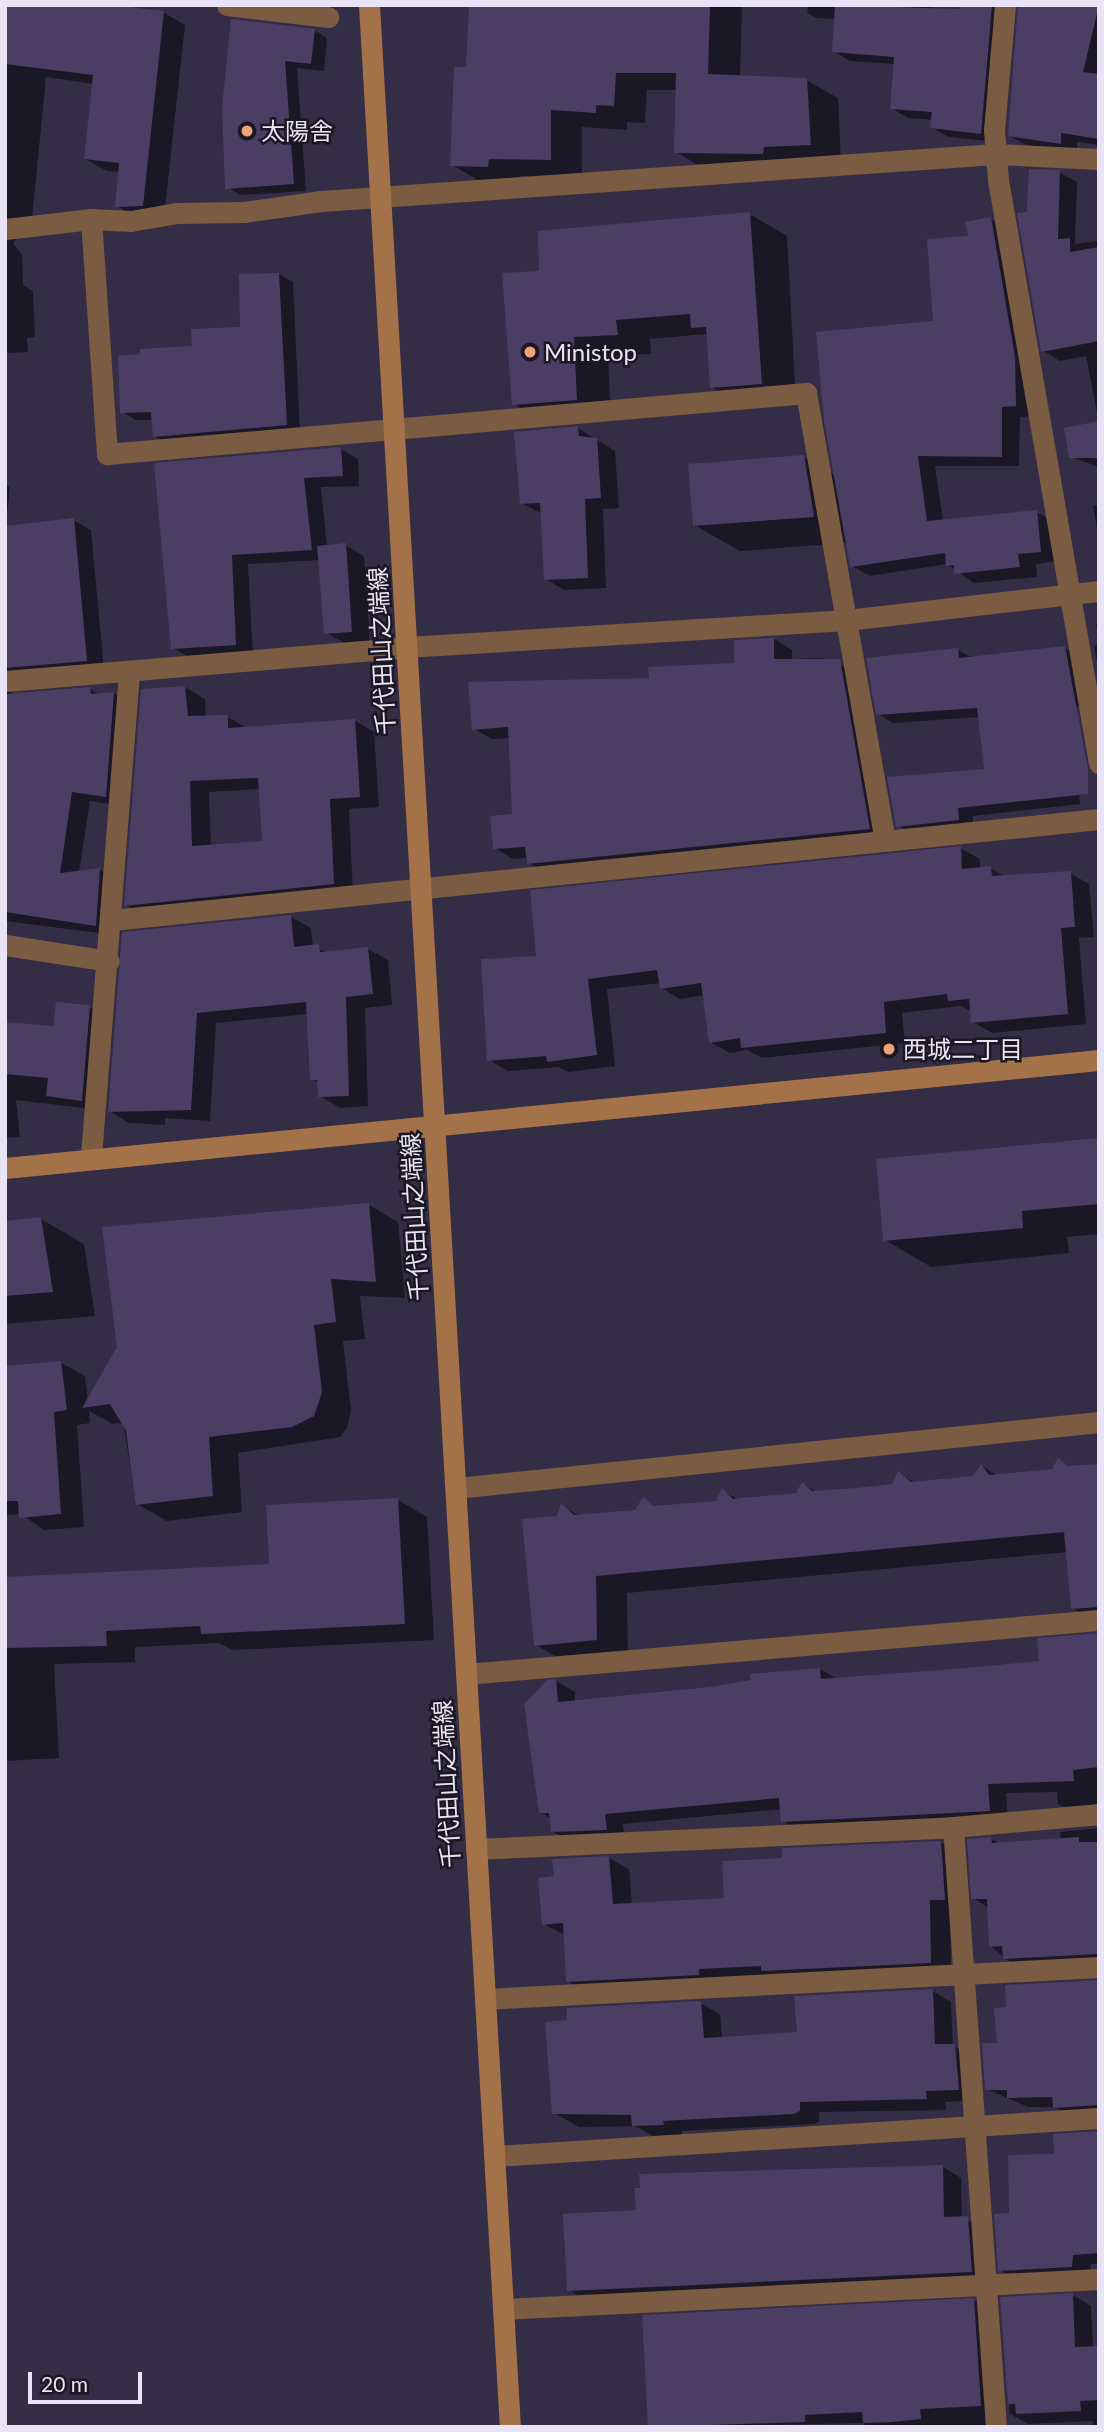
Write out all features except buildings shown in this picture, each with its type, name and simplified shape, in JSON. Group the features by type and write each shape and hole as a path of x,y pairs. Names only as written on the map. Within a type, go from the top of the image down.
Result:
{"street":[{"path":"227,5 328,17"},
{"name":"千代田山之端線","path":"369,5 396,427 406,647 510,2427"},
{"path":"1005,5 995,154 1099,763"},
{"path":"5,229 91,219 131,221 321,201 382,200 995,154 1099,159"},
{"path":"91,219 107,454 806,393 885,841"},
{"path":"5,681 406,647 847,620 1099,591"},
{"path":"91,1156 113,920 129,671"},
{"path":"113,920 1099,819"},
{"path":"5,945 109,961"},
{"path":"5,1168 91,1156 435,1128 1099,1060"},
{"path":"456,1488 1099,1422"},
{"path":"466,1674 1099,1620"},
{"path":"476,1849 953,1827 1099,1814"},
{"path":"953,1827 967,1975 996,2427"},
{"path":"485,1998 1099,1968"},
{"path":"494,2156 1099,2119"},
{"path":"503,2309 1099,2279"}],"place":[{"name":"太陽舎","path":"247,131"},
{"name":"Ministop","path":"530,352"},
{"name":"西城二丁目","path":"889,1049"}]}
